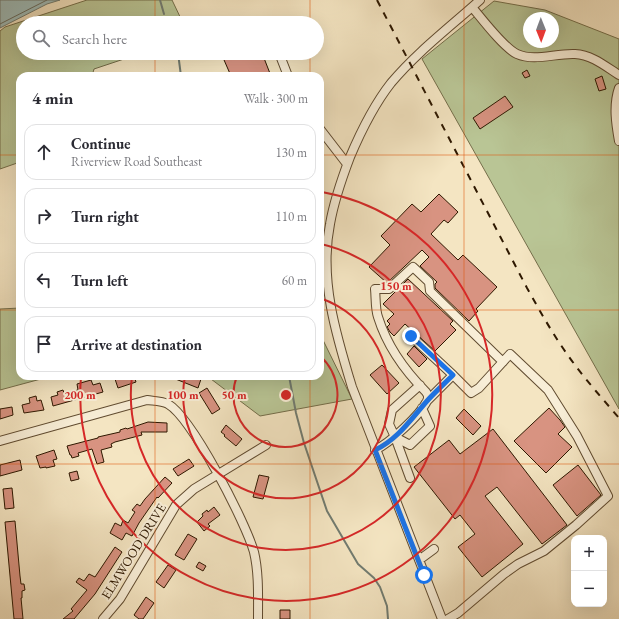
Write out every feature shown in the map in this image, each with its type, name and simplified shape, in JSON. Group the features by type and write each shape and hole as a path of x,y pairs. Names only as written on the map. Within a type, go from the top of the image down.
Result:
{"street":[{"path":"442,619 375,450 344,362 327,278 326,254 329,224 338,191 347,164 368,118 392,82 418,55 480,0"},
{"path":"472,7 508,48 516,54 530,58 574,54 587,56 598,61 619,75"},
{"path":"282,60 286,72"},
{"path":"619,88 615,109 619,141"},
{"path":"324,134 347,164"},
{"path":"395,437 410,445 430,426 424,405 428,396 402,366 388,340 378,316 375,289 390,289 413,267 429,282 430,291 503,362"},
{"path":"411,336 471,393 479,388 510,354 548,390 577,436 608,496 544,551 518,564 458,613 448,619"},
{"path":"375,450 395,437 453,375"},
{"path":"410,478 389,424 392,410 420,385"},
{"path":"0,441 147,400 168,404 177,412 194,434 245,526 256,563 258,619"},
{"name":"ELMWOOD DRIVE","path":"103,619 120,599 176,505 194,488 266,445"},
{"path":"418,560 434,549"}],"green space":[{"path":"87,0 172,0 180,16 38,16"},
{"path":"494,1 550,12 523,12 523,48 559,48 559,15 619,39 619,409 422,59"},
{"path":"16,23 16,60 121,60 94,69 93,72 16,72 16,163 0,169 0,31 5,27"},
{"path":"16,308 16,380 37,380 0,390 0,309"},
{"path":"324,342 352,399 260,416 212,380 324,380"}],"water":[{"path":"0,0 60,0 47,4 24,16 16,16 16,20 0,28"}],"building":[{"path":"224,60 265,60 269,72 229,72"},
{"path":"527,70 530,76 525,78 522,73"},
{"path":"602,76 606,89 599,91 595,79"},
{"path":"505,96 513,107 480,129 473,118"},
{"path":"439,194 458,212 448,223 444,220 431,234 458,260 463,255 497,287 476,309 478,311 469,321 435,288 435,284 437,282 420,266 429,257 422,250 387,283 369,267 390,245 381,236 412,204 421,212"},
{"path":"408,279 453,321 450,324 456,330 435,351 405,324 394,336 387,327 390,324 387,321 394,314 383,304"},
{"path":"414,346 427,359 419,367 407,354"},
{"path":"382,365 399,383 387,394 370,375"},
{"path":"91,380 93,385 100,383 103,392 53,406 51,397 58,395 57,392 63,390 64,393 78,390 77,384"},
{"path":"115,380 135,380 136,382 118,388"},
{"path":"178,380 201,380 198,388"},
{"path":"207,388 220,409 212,414 199,393"},
{"path":"36,396 37,401 41,400 44,410 24,413 22,405 30,403 29,398"},
{"path":"12,407 13,415 0,419 0,409"},
{"path":"549,408 565,427 558,434 572,447 546,473 514,441"},
{"path":"464,409 481,426 473,435 456,418"},
{"path":"148,422 167,423 167,432 141,432 142,435 115,442 111,444 112,447 101,450 104,462 97,464 92,449 78,453 79,456 72,458 70,455 67,446 120,432 120,430"},
{"path":"226,425 242,439 236,446 221,432"},
{"path":"493,429 567,525 542,544 497,487 485,496 523,544 482,577 458,547 475,534 460,515 455,519 414,467 449,440 460,454"},
{"path":"54,450 57,459 53,460 55,466 40,468 36,456"},
{"path":"189,459 194,466 178,476 173,469"},
{"path":"20,460 22,470 0,476 0,465"},
{"path":"578,465 601,495 577,516 553,485"},
{"path":"77,471 79,479 71,481 69,473"},
{"path":"259,475 269,477 263,499 253,497"},
{"path":"165,477 172,483 158,498 157,497 132,536 126,533 122,540 110,533 115,523 121,526 123,520 128,523 135,512 132,510 137,504 140,506"},
{"path":"12,488 14,508 5,509 3,489"},
{"path":"214,507 220,515 208,524 210,526 204,531 197,522 203,516 202,514 207,510 208,512"},
{"path":"15,521 21,584 24,584 25,590 22,591 21,598 23,619 14,619 5,522"},
{"path":"188,534 197,539 184,560 175,555"},
{"path":"115,547 122,552 95,594 74,619 63,619 73,611 71,609 87,590 76,582 79,578 84,581 89,574 95,577"},
{"path":"199,562 206,566 203,571 196,567"},
{"path":"168,565 176,570 164,588 156,582"},
{"path":"146,597 154,603 143,619 139,619 134,615"},
{"path":"280,610 290,610 290,619 280,619"}],"waterway":[{"path":"160,0 164,14"},
{"path":"179,60 180,72"},
{"path":"290,380 304,443 327,511 358,564 374,578 380,587 387,606 388,619"}],"railway":[{"path":"377,0 541,313 573,362 619,418"}],"route":[{"path":"411,336 453,375 427,401 419,412 395,437 375,450 424,575"}]}
